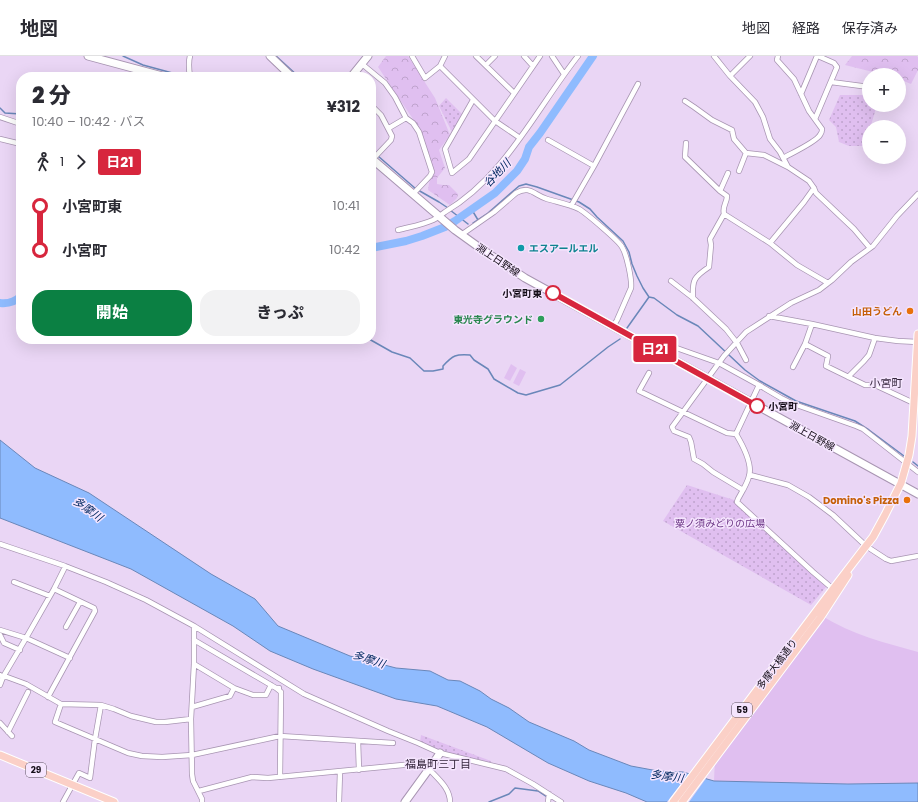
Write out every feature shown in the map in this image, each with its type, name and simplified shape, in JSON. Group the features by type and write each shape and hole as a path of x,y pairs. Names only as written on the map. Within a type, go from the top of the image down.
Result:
{"main road":[{"path":"88,56 147,72"},
{"path":"270,56 287,72"},
{"path":"355,72 368,56"},
{"path":"376,162 440,217"},
{"name":"淵上日野線","path":"440,217 454,230 525,278 918,494"},
{"name":"多摩大橋通り","path":"673,802 876,533 885,516 900,484 915,437 918,334"},
{"name":"多摩大橋通り","path":"682,802 820,618 866,546"},
{"path":"406,802 440,753"},
{"name":"29","path":"0,755 114,802"}],"street":[{"path":"190,56 190,72"},
{"path":"412,56 425,78 440,66 445,56"},
{"path":"476,56 514,93"},
{"path":"486,65 495,56"},
{"path":"524,56 533,66"},
{"path":"473,100 445,149 452,173 469,159 540,56"},
{"path":"552,56 564,74"},
{"path":"398,230 440,217 460,203 486,180 505,159 578,56"},
{"path":"714,56 730,76 755,102 770,139 780,152 788,167"},
{"path":"730,76 750,56"},
{"path":"778,56 777,60 794,80 809,111 822,129 820,136 815,140 783,158"},
{"path":"801,94 817,56 834,63 838,67 816,119"},
{"path":"362,64 372,72"},
{"path":"440,66 495,121 520,138"},
{"path":"376,76 385,83 395,97 406,118 413,123 419,132 432,172 414,194"},
{"path":"831,82 862,86"},
{"path":"573,202 638,84"},
{"path":"684,101 712,120 732,130 734,139 746,153 764,155 788,167 809,181 816,193 854,229 870,248"},
{"path":"376,110 381,115 392,136 391,140 376,155"},
{"path":"0,116 16,122"},
{"path":"389,128 406,118"},
{"path":"0,139 16,143"},
{"path":"548,140 594,166"},
{"path":"686,143 685,157 727,196 723,209 724,214 710,239 709,267 696,276 692,289 693,298"},
{"path":"738,170 746,153"},
{"path":"720,191 728,173"},
{"path":"770,243 814,188"},
{"path":"461,235 522,190 534,192 546,199 573,202 579,209 621,245 626,254 632,283 617,320 613,326"},
{"path":"743,490 694,459 689,437 674,431 672,427 724,356 746,332 790,303 819,290 828,283 851,262 873,246 897,216 918,194"},
{"path":"724,214 770,243 797,265 828,283"},
{"path":"671,281 693,298 726,329 737,343 746,360"},
{"path":"769,316 875,338 918,342"},
{"path":"793,367 805,344 812,324"},
{"path":"848,377 864,362 869,354 875,338"},
{"path":"805,344 828,356 826,366 865,385 875,385 916,404"},
{"path":"659,351 668,345 719,363 781,398 863,429 918,472"},
{"path":"649,373 639,391 727,433 736,434"},
{"path":"736,434 759,385"},
{"path":"736,434 742,444 750,466 750,475 737,502 833,589"},
{"path":"750,475 788,485 809,497 833,515 866,546 886,559 891,561 918,556"},
{"path":"0,544 66,566 146,600 194,626 304,694 440,753 506,769 548,798 561,802"},
{"path":"0,685 2,676 20,650 65,567"},
{"path":"14,582 50,596"},
{"path":"48,697 95,611 94,608 54,589"},
{"path":"66,627 80,602"},
{"path":"194,626 194,664 191,719 193,780 202,802"},
{"path":"0,630 26,638 70,658"},
{"path":"0,635 4,642 20,650"},
{"path":"194,640 278,688 281,692 280,777"},
{"path":"194,664 234,688 253,695 266,695 271,685"},
{"path":"2,676 26,684 61,704 101,705 131,716 156,722 191,719"},
{"path":"192,707 230,696 234,688"},
{"path":"8,732 28,692"},
{"path":"61,704 55,722 128,753 142,756 162,757 192,755 280,736 393,743"},
{"path":"63,802 79,773 90,778 101,705"},
{"path":"0,723 12,736"},
{"path":"358,741 359,770"},
{"path":"198,791 252,777 268,778 434,762"},
{"path":"429,769 444,785 450,796 450,802"},
{"path":"338,802 340,772"}],"green space":[{"path":"386,56 408,56 435,98 450,135 439,150 445,168 437,178 437,184 449,185 458,194 457,198 450,205 428,190 433,173 419,128 378,67"},
{"path":"852,56 918,57 918,70 911,84 906,82 906,68 862,68 862,69 845,65"},
{"path":"840,95 862,95 862,112 875,112 872,120 862,120 862,146 849,146 839,142 836,127 829,120"},
{"path":"446,98 462,114 452,132 439,106"},
{"path":"511,364 517,368 510,381 504,378"},
{"path":"520,369 526,372 519,386 513,383"},
{"name":"粟ノ須みどりの広場","path":"687,485 734,500 826,587 811,605 663,521"},
{"path":"822,616 856,633 918,652 918,783 848,784 714,781 715,758"},
{"path":"421,735 491,761 490,763 442,752 420,742"}],"water":[{"name":"多摩川","path":"0,440 35,468 89,493 211,574 255,599 278,626 350,656 396,668 430,671 448,680 460,681 509,708 529,722 574,741 589,750 631,766 658,771 683,772 714,781 848,784 918,783 918,802 647,802 626,793 589,781 548,763 487,727 437,706 396,699 313,669 270,651 233,626 131,569 0,518"}],"pier":[{"path":"690,772 707,777 689,802 667,802"}],"waterway":[{"path":"123,56 143,65 169,72"},
{"path":"276,56 294,72"},
{"name":"谷地川","path":"376,247 406,241 445,227 495,193 517,171 525,159 529,147 593,56"},
{"path":"0,108 5,113 16,114"},
{"path":"378,156 416,189"},
{"path":"473,223 488,213 519,186 526,184 579,202 590,209 623,241 629,252 637,276 649,297"},
{"path":"418,190 448,208"},
{"name":"谷地川","path":"450,210 468,224"},
{"path":"472,210 478,220"},
{"path":"649,297 654,298 677,315 698,326 745,370 760,381 796,401 855,421 904,456"},
{"path":"627,328 649,297"},
{"name":"谷地川","path":"0,303 12,302 16,300"},
{"path":"376,343 392,352 410,358 424,371 443,369 443,366 452,357 458,355 470,355 474,360 488,369 494,379 518,393 526,395 560,385 620,339"},
{"path":"913,462 918,466"},
{"path":"489,802 509,794 515,788 538,791 547,797"}],"bus line":[{"name":"日21","path":"553,293 757,406"}],"place":[{"name":"エスアールエル","path":"521,248"},
{"name":"小宮町東","path":"553,293"},
{"name":"山田うどん","path":"910,311"},
{"name":"東光寺グラウンド","path":"541,319"},
{"name":"小宮町","path":"757,406"},
{"name":"Domino's Pizza","path":"907,500"}],"district":[{"name":"小宮町","path":"886,383"},
{"name":"福島町三丁目","path":"438,764"}]}
